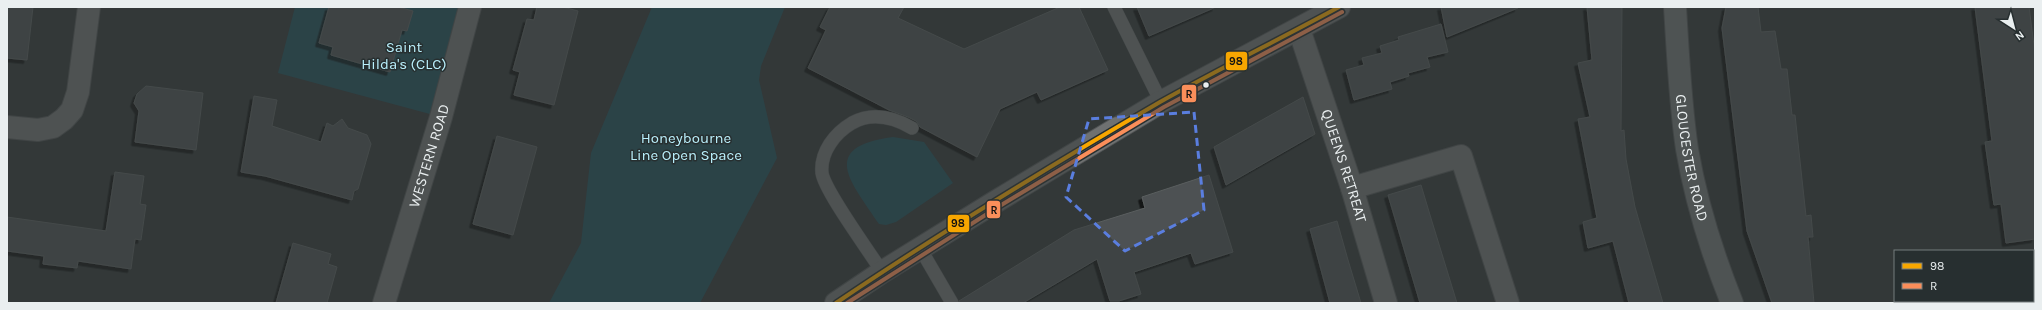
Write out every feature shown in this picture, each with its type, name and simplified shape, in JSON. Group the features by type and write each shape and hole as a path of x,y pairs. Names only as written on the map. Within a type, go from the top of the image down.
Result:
{"main road":[{"name":"GLOUCESTER ROAD","path":"1675,7 1679,76 1687,149 1705,228 1732,303"}],"street":[{"path":"7,127 38,130 53,127 64,119 72,110 78,92 89,7"},
{"name":"WESTERN ROAD","path":"384,303 441,117 470,7"},
{"path":"836,303 920,248 1161,102 1339,7"},
{"name":"QUEENS RETREAT","path":"1298,29 1352,188 1386,303"},
{"path":"1352,188 1461,156 1508,303"}],"lane":[{"path":"1114,7 1161,102"},
{"path":"882,272 830,190 822,174 823,161 833,139 843,128 856,121 870,117 885,117 899,121 912,128"},
{"path":"920,248 952,303"}],"highlighted area":[{"path":"1194,112 1204,210 1125,251 1066,197 1089,119"}],"green space":[{"name":"Saint Hilda's (CLC)","path":"295,7 470,7 441,117 278,73"},
{"name":"Honeybourne Line Open Space","path":"652,7 785,7 761,66 759,80 777,158 700,303 549,303 581,243 591,153"},
{"path":"893,137 924,142 953,183 896,222 886,225 879,224 859,195 847,169 848,158 855,149 869,142"}],"building":[{"path":"7,7 33,7 27,60 7,58"},
{"path":"329,7 398,7 413,11 407,31 402,30 390,72 331,55 333,47 319,43"},
{"path":"537,7 563,7 578,11 554,105 514,95 520,72 513,70 527,19 534,20"},
{"path":"830,7 904,7 898,18 964,49 1060,7 1079,7 1108,70 1041,100 1037,92 1000,109 977,157 920,127 916,121 889,110 808,68 826,30 820,27"},
{"path":"1137,7 1216,7 1149,36"},
{"path":"1441,7 1518,7 1518,8 1447,37"},
{"path":"1587,7 1622,7 1621,131 1624,130 1626,159 1635,207 1663,303 1629,303 1613,241 1588,248 1583,222 1597,218 1578,119 1590,117 1578,63 1592,60"},
{"path":"1726,7 1758,7 1761,32 1775,31 1781,69 1787,69 1792,115 1795,115 1806,216 1811,215 1813,237 1808,237 1814,303 1772,303 1747,231 1722,28"},
{"path":"1975,7 2029,7 2035,53 2035,239 2006,243 2001,204 1994,205 1985,142 1992,141"},
{"path":"1441,24 1448,52 1427,57 1430,67 1408,73 1409,76 1390,82 1392,89 1354,100 1346,70 1364,65 1362,58 1382,53 1380,46 1399,40 1398,37"},
{"path":"146,86 203,93 196,150 135,142 139,111 134,103 137,94"},
{"path":"254,96 277,100 272,126 321,142 327,123 333,126 342,119 348,128 367,135 371,144 358,189 354,191 352,200 265,176 241,172"},
{"path":"1303,97 1315,134 1226,185 1214,147"},
{"path":"497,136 537,147 513,235 473,224"},
{"path":"115,172 144,176 140,204 146,205 141,240 135,239 131,269 78,261 77,268 43,264 44,256 7,251 7,217 106,231"},
{"path":"1209,175 1233,252 1195,264 1191,253 1134,272 1141,294 1119,301 1110,301 1097,259 1023,303 960,303 959,301 1074,230 1145,208 1142,197"},
{"path":"1421,185 1457,303 1420,303 1388,195"},
{"path":"1337,221 1361,303 1330,303 1310,229"},
{"path":"293,243 331,254 328,264 337,267 327,303 276,303"}],"transit line":[{"name":"98","path":"836,303 956,225 1119,126 1182,90 1339,7"},
{"name":"R","path":"847,303 998,207 1164,107 1342,12"}]}
